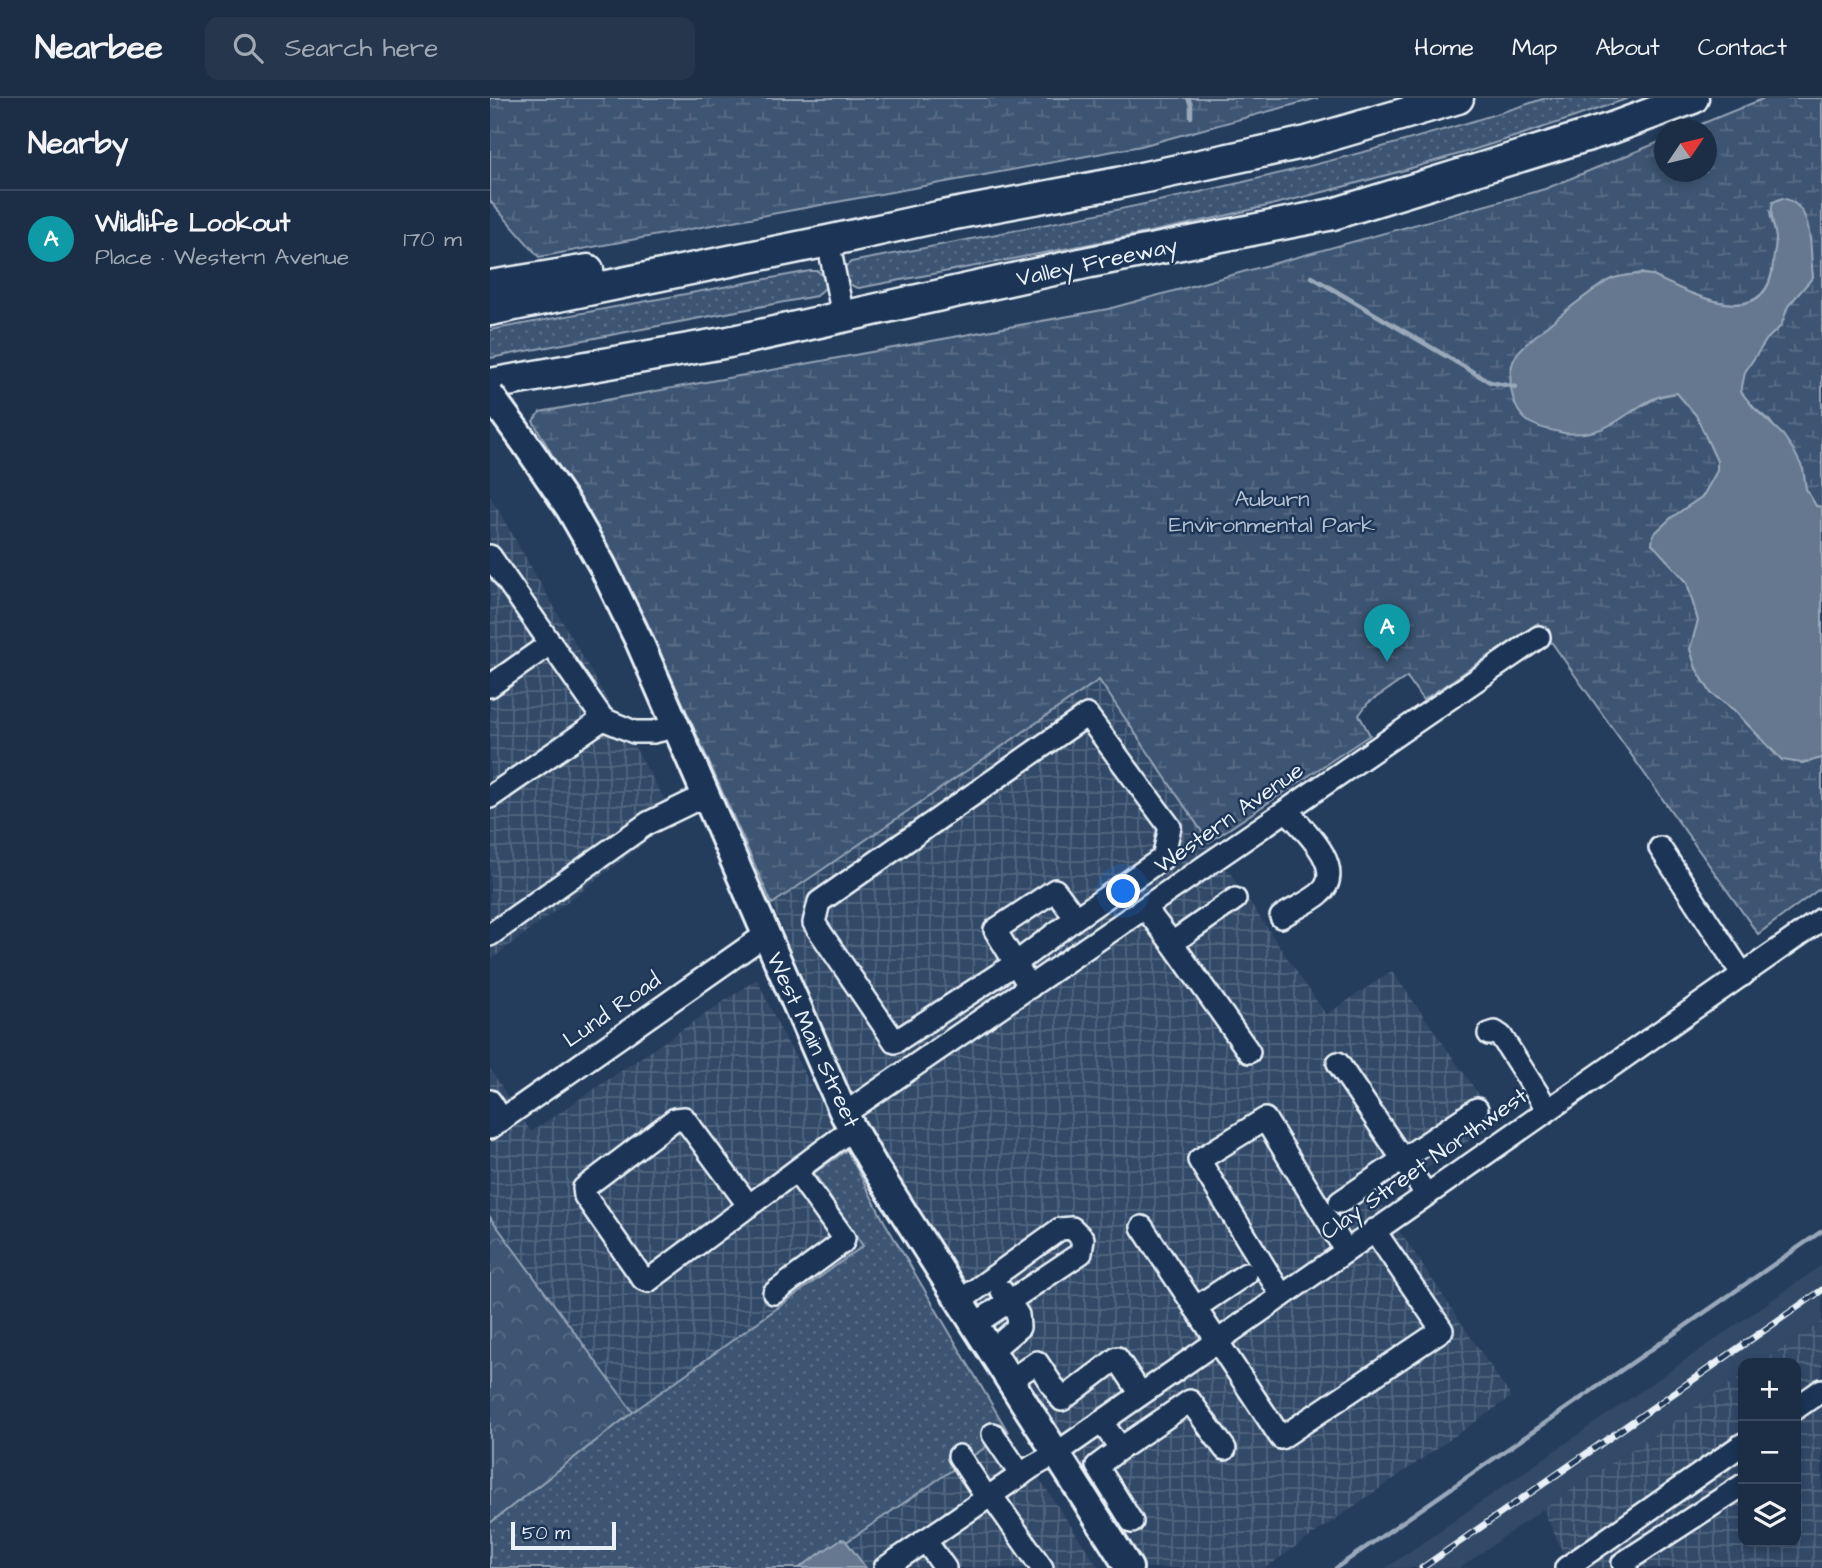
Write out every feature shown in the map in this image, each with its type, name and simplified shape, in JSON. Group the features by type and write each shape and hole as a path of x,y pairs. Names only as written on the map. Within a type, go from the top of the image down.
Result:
{"highway":[{"path":"490,310 1307,142 1458,98"},
{"name":"Valley Freeway","path":"490,384 701,347 1090,262 1333,214 1612,128 1693,98"},
{"path":"490,286 648,261 828,241"},
{"path":"490,403 643,367 701,347"}],"main road":[{"name":"West Main Street","path":"490,396 570,509 602,565 639,641 848,1121 1129,1568"}],"street":[{"path":"828,241 843,316"},
{"path":"493,567 551,643 603,719 634,732 653,732 675,727"},
{"name":"Western Avenue","path":"749,1206 684,1118 675,1119 584,1188 585,1196 599,1217 643,1279 648,1281 749,1206 796,1171 848,1121 1030,986 1539,637"},
{"path":"490,686 551,643"},
{"path":"1087,715 1170,827 1163,858 1016,963 895,1042 814,923 819,902 1087,715"},
{"path":"490,797 603,719"},
{"path":"490,935 648,823 706,795"},
{"path":"1281,917 1321,893 1327,884 1328,870 1312,835 1287,811"},
{"path":"1660,848 1743,975"},
{"path":"1030,986 995,930 1055,890 1076,918"},
{"path":"1172,943 1235,899"},
{"path":"1145,908 1249,1052"},
{"name":"Clay Street Northwest","path":"885,1568 1057,1453 1822,919"},
{"name":"Lund Road","path":"496,1124 765,935"},
{"path":"1489,1034 1495,1032 1501,1036 1548,1110"},
{"path":"1338,1063 1426,1194"},
{"path":"490,1101 496,1124"},
{"path":"1340,1202 1477,1109"},
{"path":"1282,1296 1199,1160 1265,1119 1346,1251"},
{"path":"774,1293 843,1242 844,1238 796,1171"},
{"path":"1142,1227 1281,1438 1442,1330 1374,1230"},
{"path":"960,1301 1060,1229 1072,1228 1083,1239 1081,1253 975,1324"},
{"path":"1195,1308 1246,1274"},
{"path":"992,1350 1019,1327 1018,1315 993,1277"},
{"path":"1011,1380 1037,1362 1062,1400 1117,1358 1142,1394"},
{"path":"1801,1405 1822,1390"},
{"path":"1132,1522 1097,1466 1190,1401 1226,1449"},
{"path":"1101,1422 1121,1448"},
{"path":"993,1434 1021,1475"},
{"path":"1568,1567 1738,1448"},
{"path":"959,1457 1042,1568"},
{"path":"1626,1568 1623,1563 1738,1488"},
{"path":"925,1540 945,1568"}],"shaded area":[{"path":"1782,198 1801,209 1806,219 1813,277 1788,306 1781,326 1767,339 1745,372 1741,392 1783,435 1803,469 1806,489 1816,506 1822,507 1822,758 1802,763 1782,760 1734,710 1711,693 1696,668 1690,649 1698,621 1687,582 1652,544 1653,535 1671,518 1703,496 1717,471 1717,461 1696,415 1677,393 1649,401 1600,430 1564,433 1529,422 1517,408 1511,390 1513,362 1523,347 1579,301 1614,278 1651,275 1704,298 1723,303 1741,304 1756,299 1767,287 1773,266 1776,239 1772,207 1773,202"},
{"path":"490,496 676,819 490,960"},
{"path":"1099,680 1326,1015 1392,971 1498,1122 1378,1199 1511,1397 1265,1568 1140,1568 869,1136 772,904"},
{"path":"757,979 780,1029 847,1150 814,1173 863,1246 633,1412 490,1217 490,1069 531,1132"},
{"path":"1822,1265 1822,1322 1768,1358 1738,1358 1738,1378 1460,1568 1386,1568"},
{"path":"1822,1322 1822,1568 1570,1568 1543,1509 1738,1378 1738,1547 1801,1547 1801,1358 1768,1358"},
{"path":"1008,1432 1099,1568 808,1568"},
{"path":"841,1539 845,1540 866,1568 799,1568"}],"green space":[{"path":"490,98 1318,98 1141,146 539,257 490,201"},
{"path":"1546,98 1629,98 1418,166 1202,221 859,288 849,283 845,275 845,267 851,262 1201,192 1375,149"},
{"name":"Auburn Environmental Park","path":"1765,98 1822,98 1822,507 1816,506 1806,489 1803,469 1770,421 1741,393 1744,372 1767,339 1781,326 1788,306 1813,277 1810,258 1770,212 1776,238 1773,265 1767,286 1756,298 1741,303 1723,303 1641,273 1612,279 1632,412 1658,397 1677,393 1696,415 1717,461 1717,471 1703,496 1671,518 1653,535 1687,582 1698,621 1690,649 1696,668 1711,693 1734,710 1775,754 1802,763 1822,758 1822,887 1758,934 1538,623 1423,700 1407,677 1368,703 1359,715 1370,735 1209,842 1099,680 772,904 646,620 533,421 540,412 1108,309 1545,189 1654,144 1654,182 1717,182 1717,119 1714,119"},
{"path":"818,271 824,278 825,288 816,296 490,358 490,330"},
{"path":"847,1150 884,1221 1008,1432 808,1568 490,1568 490,1523 633,1412 863,1246 814,1173"},
{"path":"490,1217 633,1412 490,1523"}],"waterway":[{"path":"1188,98 1191,117"},
{"path":"1312,277 1490,382 1516,387"},
{"path":"1336,1568 1822,1231"}],"railway":[{"path":"1422,1568 1822,1290"}],"place":[{"name":"Wildlife Lookout","path":"1387,662"}]}
